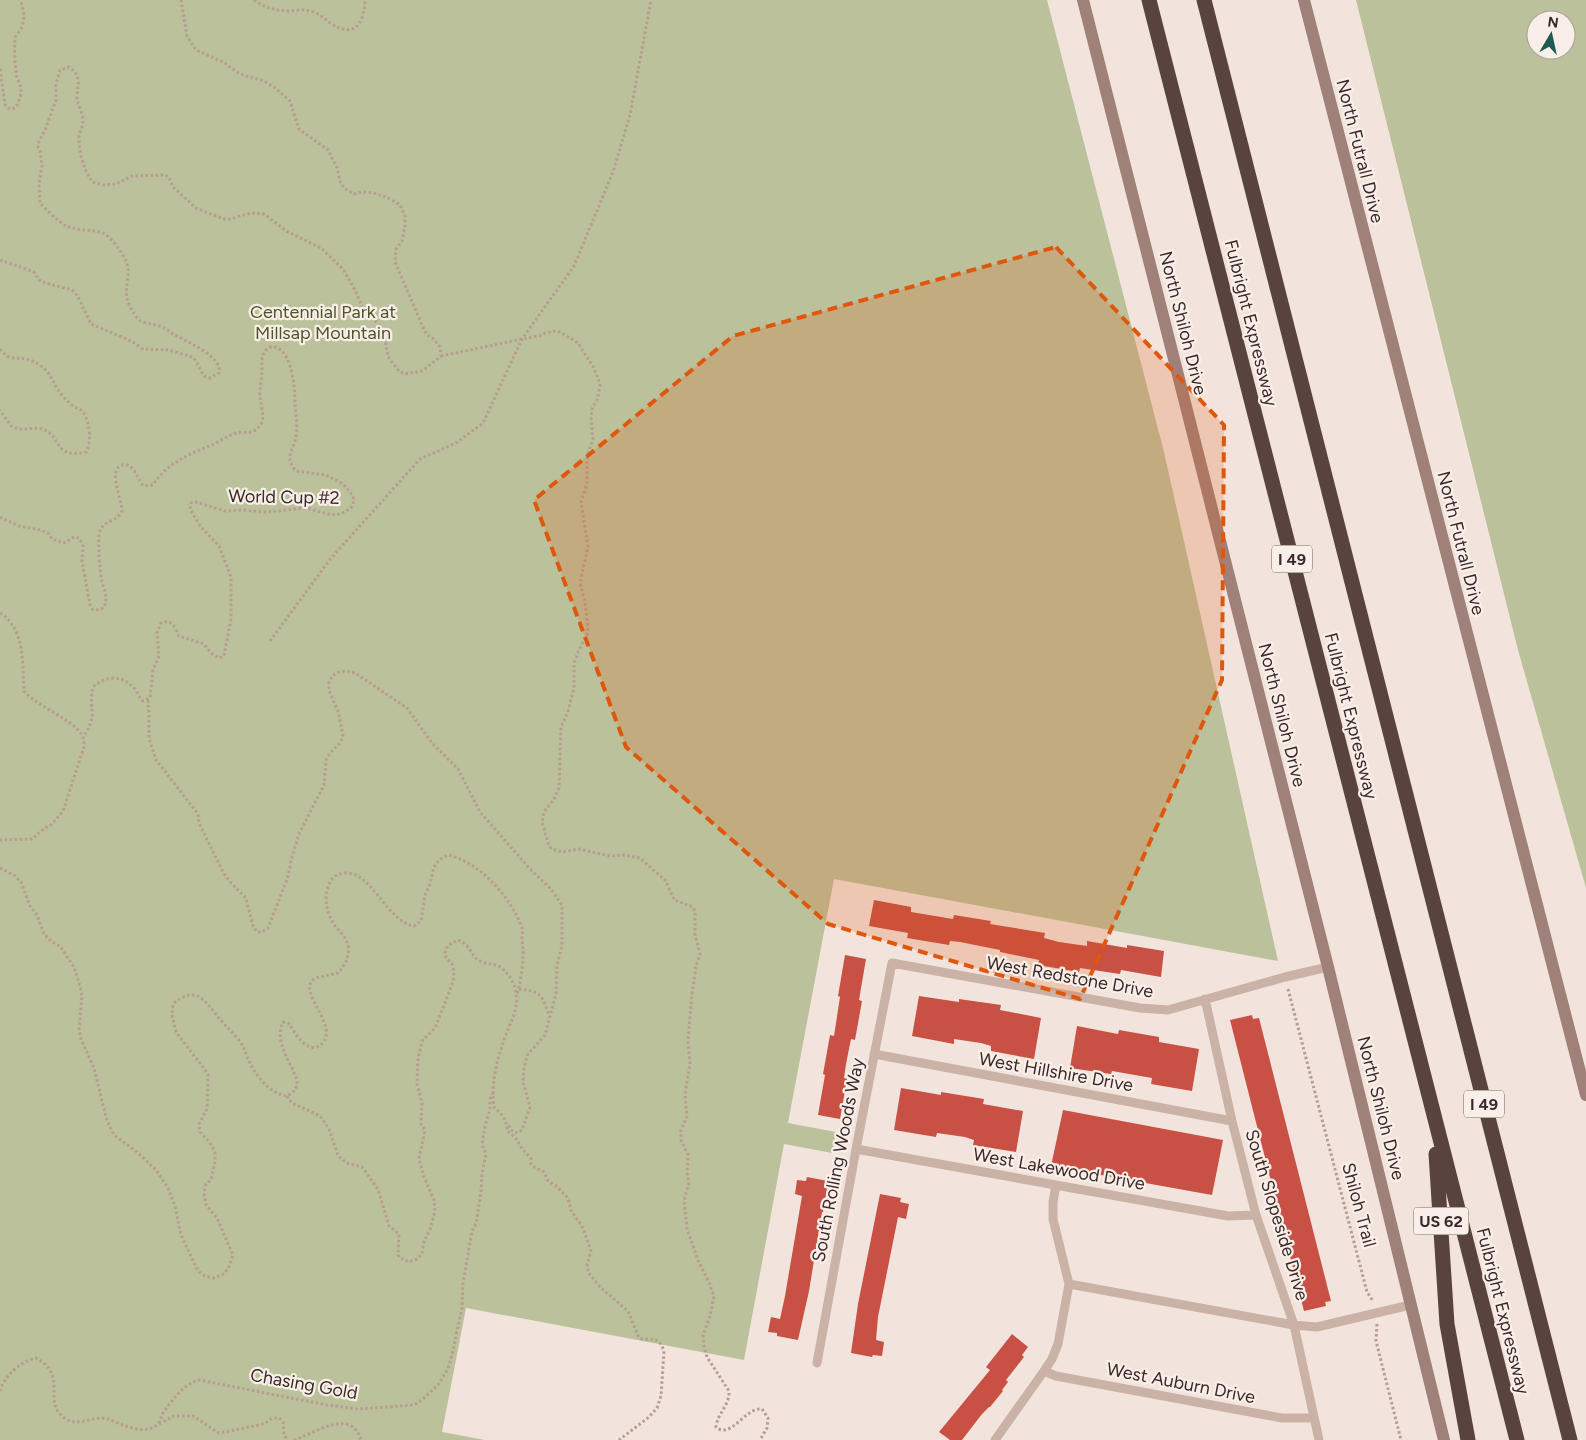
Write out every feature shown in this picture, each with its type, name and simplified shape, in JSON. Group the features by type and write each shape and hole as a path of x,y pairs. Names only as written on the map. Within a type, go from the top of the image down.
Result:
{"highway":[{"name":"Fulbright Expressway","path":"1149,0 1517,1440"},
{"name":"Fulbright Expressway","path":"1204,0 1570,1440"},
{"name":"US 62","path":"1434,1117 1448,1324 1468,1440"}],"main road":[{"name":"North Shiloh Drive","path":"1082,0 1328,967 1444,1440"},
{"name":"North Futrall Drive","path":"1304,0 1586,1095"}],"lane":[{"name":"West Redstone Drive","path":"892,963 1140,1008 1168,1010 1285,977 1328,967"},
{"name":"South Rolling Woods Way","path":"817,1363 892,963"},
{"name":"South Slopeside Drive","path":"1205,1000 1232,1121 1256,1215 1294,1325 1319,1440"},
{"name":"West Hillshire Drive","path":"874,1054 1232,1121"},
{"name":"West Lakewood Drive","path":"856,1148 1228,1216 1256,1215"},
{"path":"995,1440 1052,1359 1058,1344 1069,1284 1054,1219 1053,1202 1056,1185"},
{"path":"1069,1284 1294,1325 1316,1327 1410,1305"},
{"name":"West Auburn Drive","path":"1044,1371 1056,1376 1282,1418 1314,1418"}],"path":[{"path":"0,69 5,106 8,109 12,109 17,107 19,103 21,90 16,74 15,40 24,16 20,0"},
{"path":"181,0 187,36 196,50 223,62 240,74 264,81 290,101 299,129 328,150 344,188 354,194 360,191 375,193 400,205 406,216 402,241 396,249 395,262 422,325 427,335 438,343 441,356"},
{"path":"254,0 276,10 311,11 339,28 350,30 358,27 361,23 365,0"},
{"path":"270,641 331,558 420,459 456,443 484,423 522,339 574,266 612,172 630,115 651,0"},
{"path":"0,260 35,273 42,282 72,290 77,295 86,313 88,322 91,324 131,340 143,349 169,350 194,358 204,376 210,378 219,374 218,364 188,340 162,327 140,321 127,303 126,284 128,274 126,260 108,237 100,233 79,230 64,225 40,204 39,184 42,166 38,147 39,141 56,100 56,84 60,70 69,66 78,78 77,99 83,121 78,138 85,171 92,182 104,185 116,184 132,176 165,175 169,177 173,187 196,208 224,219 251,213 264,214 288,232 321,248 343,269 362,307 381,327 388,357 399,371 404,374 422,372 441,356 542,336 545,333 560,332 578,343 582,348 594,368 600,384 598,398 592,409 593,439 587,457 587,484 581,502 588,547 580,582 587,612 587,635 574,663 574,687 568,712 561,727 559,788 554,799 544,812 542,822 552,849 562,852 579,849 610,856 623,855 640,858 666,881 674,900 693,907 695,912 694,929 700,954 694,976 688,1041 690,1064 685,1094 687,1117 681,1130 681,1140 688,1155 687,1173 689,1182 684,1201 687,1229 714,1296 710,1316 703,1335 704,1346 707,1356 730,1391 728,1402 716,1422 716,1427 724,1433 729,1432 738,1426 748,1414 757,1408 762,1409 768,1418 767,1428 760,1440"},
{"name":"World Cup #2","path":"0,517 19,526 41,530 58,542 64,543 74,537 79,538 83,546 82,561 90,605 92,609 99,610 104,608 106,593 102,581 99,536 105,524 120,516 122,511 114,474 117,468 122,464 126,464 134,470 144,486 153,485 160,474 174,462 233,434 253,432 263,421 260,394 263,354 270,347 283,352 289,364 295,392 296,434 289,453 290,463 296,471 326,476 339,482 353,496 353,504 346,512 331,515 307,508 267,512 225,511 196,502 191,503 190,509 200,526 219,546 231,577 231,620 226,651 224,656 219,658 211,653 204,644 179,636 170,622 161,623 157,633 159,656 153,670 151,695 148,700"},
{"path":"0,349 10,357 32,360 48,373 56,383 60,393 80,410 85,417 89,439 88,448 86,452 74,454 63,450 47,430 40,428 22,430 10,426 0,410"},
{"path":"0,613 12,623 20,643 24,662 24,691 32,700 52,710 83,737"},
{"path":"0,840 32,839 44,828 51,825 63,811 84,747 83,737 93,720 91,700 93,687 102,680 115,678 123,680 133,687 139,698 143,701 148,700 149,738 156,760 198,814 199,823 223,872 246,898 254,930 262,932 268,928 288,877 299,834 324,785 326,760 341,742 343,735 338,711 329,691 329,682 333,675 339,672 355,673 407,708 432,743 458,769 480,812 531,870 551,888 562,905 562,945 557,966 556,994 545,1035 528,1054 524,1067 524,1082 530,1107 522,1130 515,1133 507,1124 502,1114 494,1107 493,1092"},
{"path":"0,868 15,876 21,882 44,934 52,942 60,946 74,967 82,996 79,1029 81,1040 94,1068 110,1129 119,1140 131,1147 149,1164 167,1186 175,1206 178,1226 193,1263 198,1271 205,1276 213,1278 222,1275 228,1269 233,1255 217,1218 206,1204 204,1192 206,1184 211,1180 215,1162 215,1152 200,1132 199,1124 207,1109 208,1074 176,1032 172,1015 172,1004 180,997 190,995 203,998 240,1042 248,1060 260,1078 280,1095 287,1096 296,1088 297,1079 284,1055 280,1028 283,1022 290,1024 301,1042 310,1047 318,1046 325,1041 327,1030 320,1012 310,995 310,984 312,979 338,973 348,958 346,940 335,925 327,908 327,888 333,877 342,872 358,876 375,891 397,917 406,924 414,926 421,921 425,895 434,867 439,860 448,855 457,857 475,867 502,892 512,906 523,929 523,959 517,995"},
{"path":"287,1096 292,1104 320,1116 329,1129 338,1156 347,1163 362,1167 374,1182 389,1226 399,1234 398,1255 409,1262 415,1261 422,1254 424,1241 430,1230 435,1211 434,1200 419,1159 424,1130 421,1124 422,1103 417,1084 418,1054 422,1041 438,1023 453,982 454,971 452,964 445,954 448,945 458,940 465,942 472,954 480,961 498,965 512,980 517,995"},
{"name":"Shiloh Trail","path":"1285,977 1367,1292 1373,1300 1378,1328 1376,1341 1401,1440"},
{"path":"519,989 531,990 541,995 549,1016"},
{"name":"Chasing Gold","path":"159,1424 166,1408 184,1388 191,1382 199,1380 358,1409 414,1405 438,1385 451,1359 462,1308 463,1283 472,1230 476,1224 486,1154 482,1144 484,1126 488,1118 490,1099 503,1041 518,1002 517,995"},
{"path":"507,1124 507,1131 516,1137 523,1150 531,1158 531,1164 534,1168 544,1172 548,1181 568,1198 571,1210 583,1228 590,1246 588,1272 596,1284 628,1311 639,1338 645,1340 652,1338 658,1340 662,1345 664,1365 660,1402 649,1418 619,1440"},
{"path":"0,1391 4,1381 14,1371 24,1362 36,1358 48,1366 51,1371 54,1378 54,1402 61,1415 71,1421 85,1422 92,1419 105,1418 124,1426 145,1429 174,1416 193,1416 219,1433 264,1424 273,1418 279,1418 283,1422 284,1435 288,1440"},
{"path":"294,1440 324,1426 333,1424 351,1427 361,1440"}],"highlighted area":[{"path":"1056,247 1224,425 1222,680 1080,999 828,924 626,747 534,500 733,336"}],"green space":[{"name":"Centennial Park at Millsap Mountain","path":"0,0 1047,0 1164,452 1278,961 834,879 788,1123 836,1132 832,1153 784,1144 744,1360 466,1308 442,1432 485,1440 0,1440"},
{"path":"1356,0 1586,0 1586,888 1518,650"}],"building":[{"path":"874,900 911,907 911,912 953,919 954,915 991,921 990,924 1045,933 1044,938 1059,942 1087,946 1087,941 1127,948 1127,945 1164,951 1161,977 1121,970 1120,974 1080,968 1079,972 1038,965 1039,960 960,942 950,941 949,945 907,938 908,933 869,926"},
{"path":"845,955 866,959 859,1000 862,1001 855,1040 851,1039 846,1064 844,1078 847,1079 840,1119 818,1115 830,1035 834,1036"},
{"path":"919,996 959,1002 959,999 1001,1005 1000,1010 1041,1018 1034,1059 991,1051 991,1046 981,1043 954,1039 954,1044 912,1036"},
{"path":"1252,1015 1253,1019 1259,1018 1331,1301 1325,1302 1326,1306 1304,1311 1230,1020"},
{"path":"1077,1026 1118,1034 1119,1030 1159,1037 1159,1042 1199,1049 1192,1091 1151,1084 1152,1078 1112,1071 1111,1074 1070,1068"},
{"path":"901,1088 941,1095 941,1092 984,1099 983,1104 1023,1111 1016,1152 973,1145 974,1140 965,1137 937,1133 936,1137 894,1130"},
{"path":"1063,1110 1223,1140 1212,1195 1051,1166"},
{"path":"807,1177 828,1181 809,1291 798,1340 777,1336 777,1333 768,1332 771,1317 780,1319 785,1296 802,1196 795,1194 797,1180 806,1181"},
{"path":"880,1194 901,1198 900,1202 909,1204 906,1219 898,1217 878,1317 876,1340 884,1342 882,1356 873,1355 872,1357 851,1353 858,1304"},
{"path":"1012,1334 1028,1347 1022,1355 1024,1357 1006,1380 1008,1382 1003,1391 962,1440 950,1440 939,1432 990,1370 986,1367"}]}
